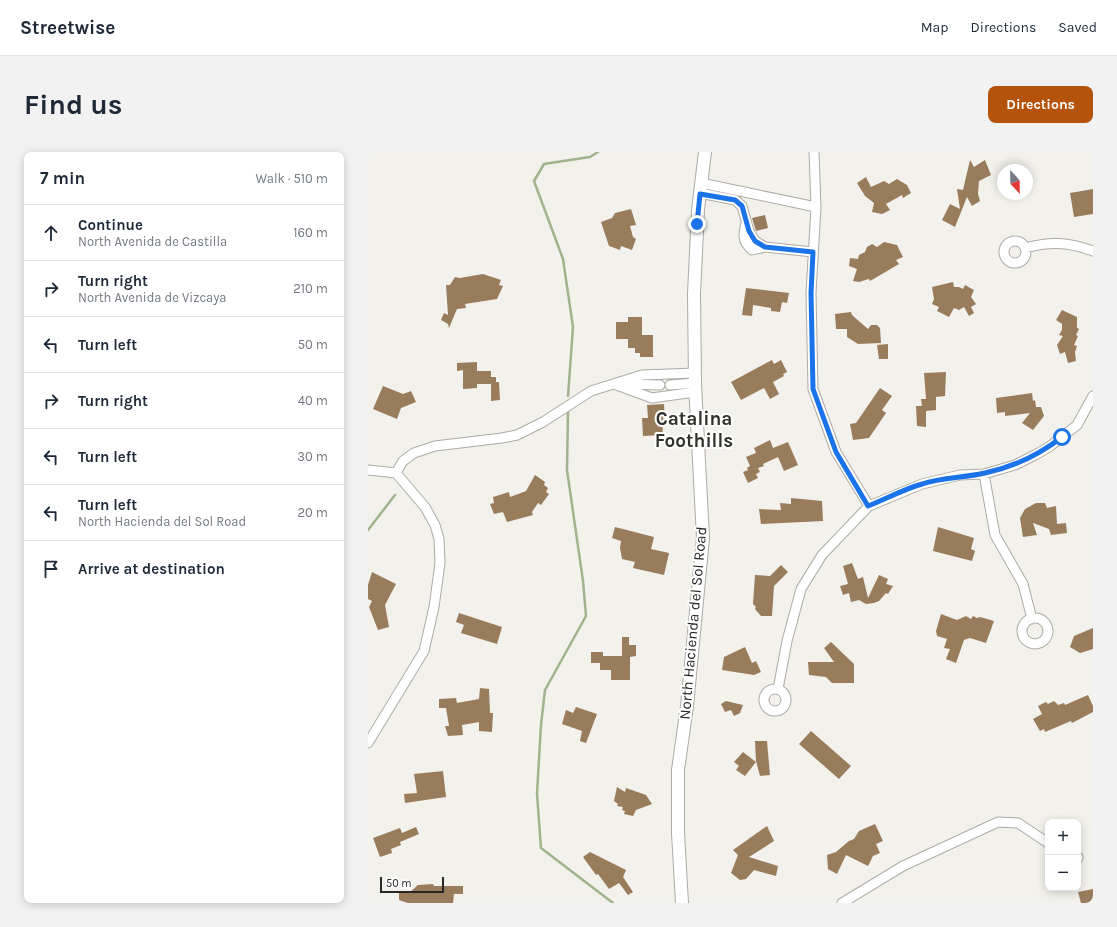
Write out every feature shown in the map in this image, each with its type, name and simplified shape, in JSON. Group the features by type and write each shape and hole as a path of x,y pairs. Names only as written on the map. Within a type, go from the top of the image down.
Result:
{"street":[{"name":"North Hacienda del Sol Road","path":"682,903 678,833 678,770 687,706 704,538 695,382 694,294 700,188 705,152"},
{"path":"814,152 816,207 811,293 813,389 836,452 868,506"},
{"path":"700,188 816,207"},
{"path":"700,188 735,200 742,206 746,221 755,241 765,247 813,252"},
{"path":"1025,248 1049,242 1061,242 1093,251"},
{"path":"396,473 403,461 414,453 436,446 517,435 543,422 591,391 614,384 642,376 695,382"},
{"path":"614,384 652,398 695,382"},
{"path":"670,385 695,382"},
{"path":"614,384 660,385"},
{"path":"778,689 787,641 801,589 822,555 868,506 922,484 960,476 984,474 1015,465 1049,447 1077,425 1093,396"},
{"path":"368,470 396,473 425,507 435,525 439,538 440,563 433,613 424,651 398,691 368,743"},
{"path":"984,474 995,535 1023,584 1032,619"},
{"path":"842,903 903,866 998,822 1018,824 1045,841"}],"building":[{"path":"970,160 974,167 985,160 991,175 979,181 978,194 980,201 972,206 967,197 955,227 942,220 950,204 960,209 957,189 963,190"},
{"path":"866,177 871,187 884,181 889,184 897,179 907,185 911,193 903,198 902,195 886,204 890,210 882,214 872,212 874,203 865,196 857,183"},
{"path":"1093,189 1093,214 1074,217 1070,193"},
{"path":"631,209 636,225 630,226 633,237 636,239 632,250 621,246 620,250 609,246 601,222 612,218 615,213"},
{"path":"765,215 768,228 756,231 752,218"},
{"path":"884,242 897,245 903,257 896,260 899,264 870,281 869,279 859,282 853,281 857,269 849,266 850,258 858,259 859,255 865,252 867,247 872,244 877,247"},
{"path":"483,274 501,280 499,285 503,286 497,299 465,304 466,308 457,309 449,328 448,324 441,320 444,313 448,315 446,285 450,285 455,277 460,278"},
{"path":"953,282 954,287 963,289 965,285 974,290 971,297 976,304 971,307 974,313 969,316 964,307 959,310 954,308 949,317 937,311 939,307 932,304 934,299 932,287"},
{"path":"746,288 789,293 787,303 782,302 780,312 771,311 771,308 753,305 752,316 742,315"},
{"path":"1062,310 1077,317 1077,328 1079,329 1074,345 1077,346 1075,352 1076,361 1068,363 1065,352 1060,354 1057,345 1063,336 1059,335 1062,330 1062,324 1056,320"},
{"path":"851,312 852,315 868,329 871,325 877,325 880,328 881,343 858,344 847,337 847,329 836,329 835,314"},
{"path":"628,317 642,317 642,335 653,335 653,357 640,357 640,353 635,353 635,348 628,348 628,339 616,339 616,322 628,322"},
{"path":"888,344 888,359 879,359 877,345"},
{"path":"772,360 774,364 781,360 787,372 783,374 784,376 773,382 779,394 770,399 764,388 741,400 731,382"},
{"path":"477,362 477,371 491,371 491,377 496,377 496,382 499,382 500,400 491,401 491,384 477,384 477,388 463,389 463,370 457,371 457,363"},
{"path":"946,372 945,396 936,397 936,410 926,411 926,427 917,426 916,406 922,406 921,399 926,399 924,373"},
{"path":"383,386 403,394 411,391 416,402 401,408 397,419 373,409"},
{"path":"880,388 892,396 882,410 886,413 869,438 853,440 850,424 856,423"},
{"path":"1032,393 1033,401 1035,400 1036,407 1041,407 1044,416 1033,430 1022,423 1030,413 1005,416 1005,412 997,413 996,398"},
{"path":"664,404 665,420 662,420 663,435 643,436 642,418 648,418 647,405"},
{"path":"770,440 773,448 788,442 798,465 784,471 778,457 758,468 760,472 756,474 758,478 748,483 743,472 748,470 747,468 750,466 746,457 756,453 754,448"},
{"path":"535,475 545,482 544,485 548,488 546,492 549,494 541,505 538,503 532,512 533,515 507,522 503,512 494,514 490,504 494,503 493,497 509,492 510,497 526,491"},
{"path":"791,498 822,501 823,521 761,524 759,509 781,510 780,503 791,504"},
{"path":"1036,503 1045,503 1047,508 1056,506 1057,524 1066,523 1067,533 1051,535 1049,529 1033,523 1037,535 1023,537 1020,518 1025,509"},
{"path":"615,527 654,537 651,549 669,553 664,575 633,568 635,562 622,559 620,548 621,541 612,538"},
{"path":"938,527 974,538 971,549 975,551 972,561 933,551"},
{"path":"852,563 858,579 863,577 868,598 879,575 888,579 886,584 893,586 888,594 886,593 879,601 874,603 866,604 859,600 851,602 849,593 843,595 840,586 848,584 843,566"},
{"path":"781,565 788,572 774,586 772,616 761,616 753,604 755,575 770,576"},
{"path":"372,572 396,584 385,605 389,627 378,630 369,607 372,601 368,599 368,585"},
{"path":"459,613 502,627 497,644 461,633 464,625 456,622"},
{"path":"941,614 957,620 966,616 971,619 973,616 994,621 986,643 970,638 964,640 956,663 946,659 950,649 944,648 947,639 937,636 936,631"},
{"path":"1093,628 1093,649 1080,653 1070,647 1074,636"},
{"path":"622,637 629,637 629,645 636,645 636,656 630,657 630,680 611,680 611,670 600,670 600,663 591,663 591,652 603,652 603,656 622,656"},
{"path":"831,642 854,664 854,683 832,683 826,677 809,675 808,662 834,662 824,648"},
{"path":"745,647 752,663 756,661 761,672 754,675 722,670 724,657"},
{"path":"480,688 489,689 490,713 493,713 492,732 479,731 479,722 462,725 463,735 448,736 445,726 449,726 446,708 439,708 439,699 456,698 457,703 479,699"},
{"path":"1088,695 1093,706 1093,712 1072,723 1071,721 1045,732 1044,729 1040,731 1033,719 1042,714 1038,706 1046,702 1048,704 1054,701 1058,705 1064,703 1065,705"},
{"path":"726,701 743,705 740,713 734,716 731,710 725,712 721,704"},
{"path":"576,707 597,714 586,743 580,741 582,731 562,724 566,710 573,713"},
{"path":"811,731 851,766 839,779 799,744"},
{"path":"755,741 767,741 770,775 760,776 756,761"},
{"path":"743,752 756,762 745,776 736,770 739,766 734,762"},
{"path":"443,771 446,797 405,803 404,794 417,793 414,774"},
{"path":"617,787 625,792 626,788 646,795 652,804 636,810 633,816 624,814 625,811 622,810 623,807 617,806 618,804 614,801"},
{"path":"875,824 883,841 876,844 880,853 873,856 868,866 846,855 837,874 828,869 827,855 836,852 849,841 854,839 859,831"},
{"path":"767,826 774,841 749,857 778,866 776,876 754,870 746,879 740,880 731,873 738,855 733,850"},
{"path":"416,827 419,834 400,842 401,845 391,849 392,853 380,857 373,838 400,828 402,833"},
{"path":"590,852 626,870 623,877 633,892 628,895 619,883 609,889 598,874 596,875 583,857"},
{"path":"433,884 434,886 463,886 463,894 454,894 453,903 408,903 399,900 399,893 409,893 418,885"},
{"path":"1093,889 1093,903 1081,903 1078,892"}],"waterway":[{"path":"568,396 573,327 563,259 534,181 544,164 590,157 598,152"},
{"path":"568,412 567,470 583,581 586,616 545,690 541,725 537,794 541,848 613,903"},
{"path":"368,530 395,495"}],"district":[{"name":"Catalina Foothills","path":"694,429"}],"route":[{"path":"697,224 700,194 735,200 742,206 749,231 755,241 765,247 813,252 811,293 813,389 836,452 868,506 922,484 960,476 984,474 1015,465 1049,447 1062,437"}]}
